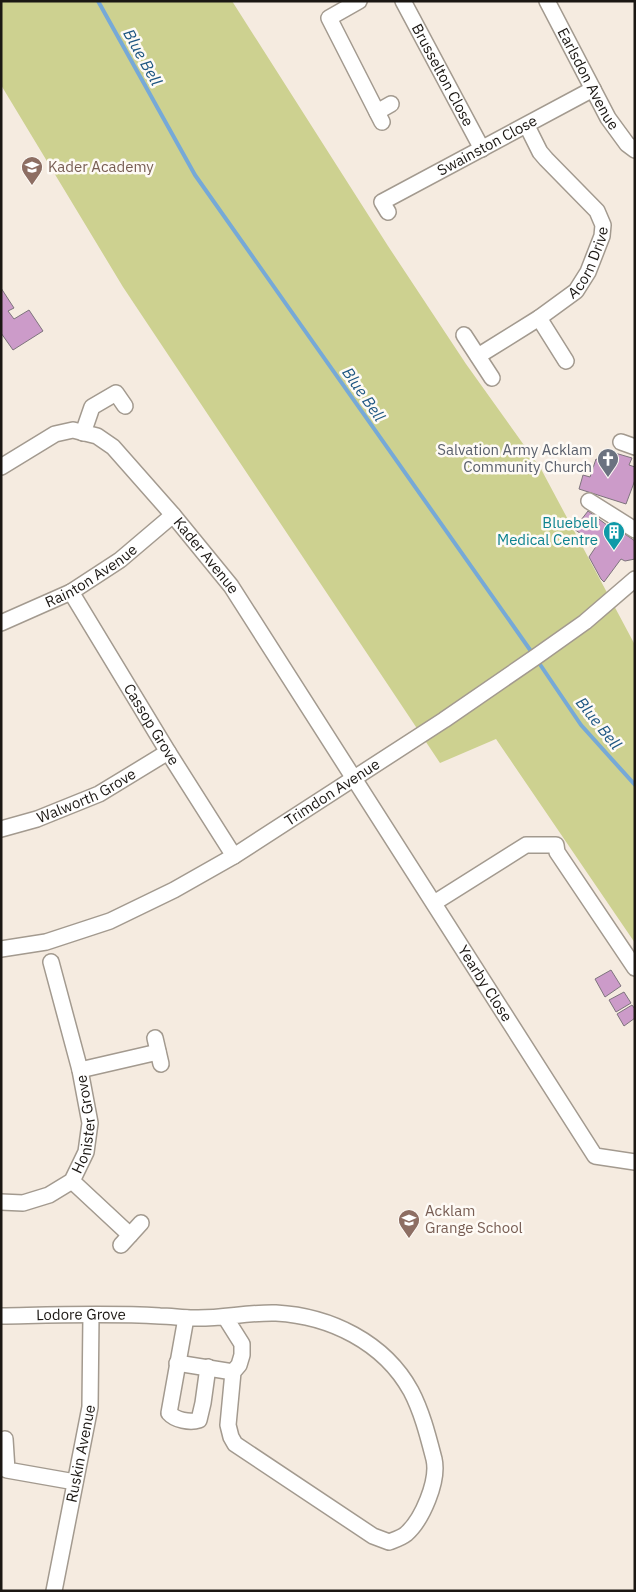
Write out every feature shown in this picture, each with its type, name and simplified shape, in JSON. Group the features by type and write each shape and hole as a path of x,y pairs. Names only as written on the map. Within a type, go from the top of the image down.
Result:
{"street":[{"path":"359,1 329,18 380,117 391,104"},
{"name":"Brusselton Close","path":"403,1 482,149"},
{"name":"Earlsdon Avenue","path":"547,1 608,118 632,143"},
{"name":"Swainston Close","path":"382,202 593,89"},
{"name":"Acorn Drive","path":"478,356 569,297 582,282 602,236 603,225 597,211 540,152 527,126"},
{"path":"539,318 566,361"},
{"path":"464,335 492,378"},
{"path":"83,433 92,407 116,393 125,406"},
{"name":"Kader Avenue","path":"1,467 55,434 73,430 97,436 113,447 173,515 231,586 354,778"},
{"path":"589,502 635,530"},
{"name":"Rainton Avenue","path":"1,623 71,592 120,560 173,515"},
{"name":"Trimdon Avenue","path":"1,949 46,942 110,921 174,890 234,856 444,720 566,636 598,612 635,579"},
{"name":"Cassop Grove","path":"71,592 168,752 234,856"},
{"name":"Walworth Grove","path":"1,829 37,819 99,794 168,752"},
{"name":"Yearby Close","path":"354,778 595,1156 635,1162"},
{"path":"434,903 526,845 556,845 557,852 635,968"},
{"name":"Honister Grove","path":"1,1202 23,1203 49,1195 72,1181 86,1152 90,1123 80,1070 51,962"},
{"path":"80,1070 158,1051"},
{"path":"72,1181 126,1240 141,1223"},
{"name":"Lodore Grove","path":"1,1316 91,1315 186,1318 274,1313 299,1315 317,1320 362,1339 381,1353 396,1369 410,1390 420,1412 434,1463 432,1489 418,1520 405,1535 389,1542 373,1536 235,1444 228,1425 233,1372 239,1365 242,1355 242,1344 225,1316"},
{"name":"Ruskin Avenue","path":"54,1591 90,1407 91,1315"},
{"path":"186,1318 169,1413 172,1417 194,1422 199,1420 208,1367"},
{"path":"177,1363 233,1372"},
{"path":"5,1439 8,1470 76,1482"}],"green space":[{"path":"1,1 232,1 388,246 466,364 541,469 635,645 635,943 496,739 440,763 123,287 1,85"}],"building":[{"path":"1,288 14,308 8,311 14,319 29,310 43,331 13,350 1,333"},
{"name":"Salvation Army Acklam Community Church","path":"615,453 632,458 629,465 635,467 635,480 626,504 579,489 583,475 590,477 596,459 599,460 600,456 613,460"},
{"name":"Bluebell Medical Centre","path":"588,511 611,528 613,526 635,541 635,559 625,561 621,559 604,582 589,557 597,545 574,529"},
{"path":"611,970 621,986 605,997 595,979"},
{"path":"624,992 631,1003 616,1012 609,1000"},
{"path":"632,1005 635,1009 635,1018 624,1026 617,1014"}],"waterway":[{"name":"Blue Bell","path":"98,1 195,175 533,654"},
{"name":"Blue Bell","path":"537,660 581,725 635,785"}],"place":[{"name":"Kader Academy","path":"32,186"},
{"name":"Salvation Army Acklam Community Church","path":"608,478"},
{"name":"Bluebell Medical Centre","path":"614,551"},
{"name":"Acklam Grange School","path":"409,1239"}]}
